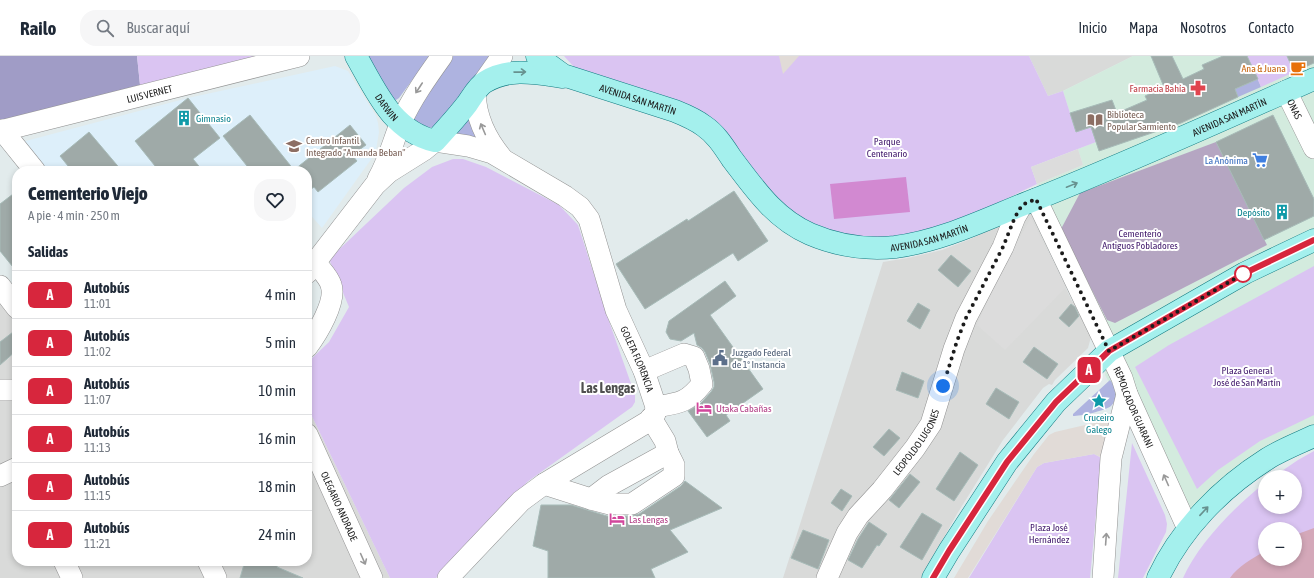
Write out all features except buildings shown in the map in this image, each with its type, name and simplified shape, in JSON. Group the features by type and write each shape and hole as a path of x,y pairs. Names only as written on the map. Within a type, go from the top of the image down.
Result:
{"main road":[{"name":"DARWIN","path":"356,56 380,100 389,112 410,131 422,138 435,141"},
{"name":"AVENIDA SAN MARTÍN","path":"537,56 559,73 572,79 675,111 703,125 714,134 760,196 772,209 789,222 807,233 828,242 849,247 872,248 897,246 947,235 1110,169 1314,79"},
{"path":"554,56 572,79"},
{"name":"AVENIDA SAN MARTÍN","path":"479,88 499,76 514,72 530,72 572,79"},
{"path":"435,141 451,124 479,88"},
{"path":"933,578 1007,462 1056,402 1109,351 1245,273 1314,240"},
{"path":"1158,578 1188,529 1215,499 1240,478 1268,458 1314,436"}],"street":[{"name":"LUIS VERNET","path":"1,130 299,56"},
{"path":"375,185 385,166 401,123 416,92 442,56"},
{"path":"502,56 479,88 478,115 481,125 492,146 503,159"},
{"name":"ONAS","path":"1286,91 1314,148"},
{"path":"1,130 31,166"},
{"path":"312,266 375,185 389,172 424,150 435,141"},
{"name":"GOLETA FLORENCIA","path":"435,141 468,146 503,159 565,196 580,207 589,219 616,310 644,371 654,412 668,454 608,486 591,499 544,484"},
{"name":"REMOLCADOR GUARANI","path":"1029,202 1109,351 1188,529"},
{"name":"LEOPOLDO LUGONES","path":"827,578 847,533 858,516 882,490 915,448 931,424 956,344 966,318 1003,247 1015,217 1029,202"},
{"path":"312,268 331,284 333,292 332,303 312,340"},
{"path":"0,286 12,302"},
{"path":"448,578 521,501 544,484 649,421 654,412 679,404 693,396 702,384 699,369 694,357 684,354 644,371"},
{"path":"0,390 12,390"},
{"path":"1103,578 1111,458 1127,394"},
{"name":"OLEGARIO ANDRADE","path":"312,445 372,578"},
{"path":"0,476 12,470"},
{"path":"66,566 72,578"},
{"path":"210,566 216,578"}],"shaded area":[{"path":"0,56 137,56 140,85 0,122"},
{"path":"368,56 430,56 396,100 392,99"},
{"path":"453,56 491,56 442,122 429,128 416,122 414,118 415,107"},
{"path":"779,56 799,56 783,74"},
{"path":"1029,56 1133,56 1063,91 1048,96"},
{"path":"1133,56 1314,56 1314,428 1265,470 1258,470 1258,476 1191,533 1105,375 1111,334 1037,184 1083,165 1078,149 1096,142 1076,132 1063,91"},
{"name":"Centro Infantil Integrado \"Amanda Beban\"","path":"335,66 348,71 376,116 379,132 376,150 372,158 322,228 312,217 312,166 41,166 22,142 188,98"},
{"path":"1258,79 1261,87 1238,97 1235,89"},
{"path":"472,112 491,149 452,139"},
{"path":"1078,149 1083,165 1037,184 1031,167"},
{"path":"906,177 910,212 834,219 830,184"},
{"path":"1026,213 1031,214 1072,301 1084,314 1081,318 1091,337 1088,348 1055,380 1052,385 1049,384 1043,388 1003,440 957,514 921,578 783,578 883,262 942,250 968,240"},
{"path":"1031,218 1066,287 1005,350 977,325 999,274"},
{"path":"0,299 12,315 12,566 312,566 312,416 390,578 0,578"},
{"path":"1110,380 1114,386 1115,393 1115,400 1111,406 1087,414 1073,416 1073,414"},
{"path":"1111,419 1101,461 1100,457 1094,454 1044,463 1037,467 968,578 954,578 988,521 1034,454 1049,435 1055,432"},
{"path":"1314,528 1314,578 1230,578 1241,566 1258,555 1258,566 1302,566 1302,532"}],"green space":[{"path":"137,56 266,56 140,85"},
{"name":"Parque Centenario","path":"564,56 1029,56 1048,96 1063,91 1076,132 1091,127 1096,142 1031,167 1037,184 954,224 937,230 871,239 823,231 782,208 723,133 575,68"},
{"path":"1247,56 1287,56 1294,72 1261,87"},
{"name":"Cementerio Antiguos Pobladores","path":"1216,142 1267,245 1115,323 1107,320 1061,229 1080,193"},
{"path":"453,159 463,159 486,167 559,205 578,225 635,395 635,402 632,407 527,482 512,501 436,578 390,578 312,416 312,358 329,342 349,307 329,259 404,188 432,167"},
{"name":"Plaza General José de San Martín","path":"1314,266 1314,415 1260,441 1218,470 1197,489 1135,367 1169,345"},
{"path":"1132,443 1165,515 1167,524 1166,532 1143,578 1118,578"},
{"path":"1314,451 1314,578 1183,578 1198,552 1208,539 1230,514 1258,489 1258,514 1302,514 1302,470 1283,470"},
{"name":"Plaza José Hernández","path":"1094,454 1100,457 1101,461 1090,578 969,578 1037,467 1044,463"}],"bus line":[{"name":"A","path":"933,578 1007,462 1030,432 1056,402 1109,351 1245,273 1314,240"}],"place":[{"name":"Ana & Juana","path":"1298,68"},
{"name":"Farmacia Bahía","path":"1198,88"},
{"name":"Gimnasio","path":"184,118"},
{"name":"Biblioteca Popular Sarmiento","path":"1095,120"},
{"name":"Centro Infantil Integrado \"Amanda Beban\"","path":"294,146"},
{"name":"La Anónima","path":"1260,160"},
{"name":"Depósito","path":"1282,212"},
{"name":"Juzgado Federal de 1° Instancia","path":"720,358"},
{"name":"Cruceiro Galego","path":"1099,401"},
{"name":"Utaka Cabañas","path":"704,408"},
{"name":"Las Lengas","path":"617,519"}],"district":[{"name":"Las Lengas","path":"608,388"}],"route":[{"path":"943,386 959,333 1003,247 1015,217 1022,205 1036,199 1109,351 1245,273 1243,274"}]}
